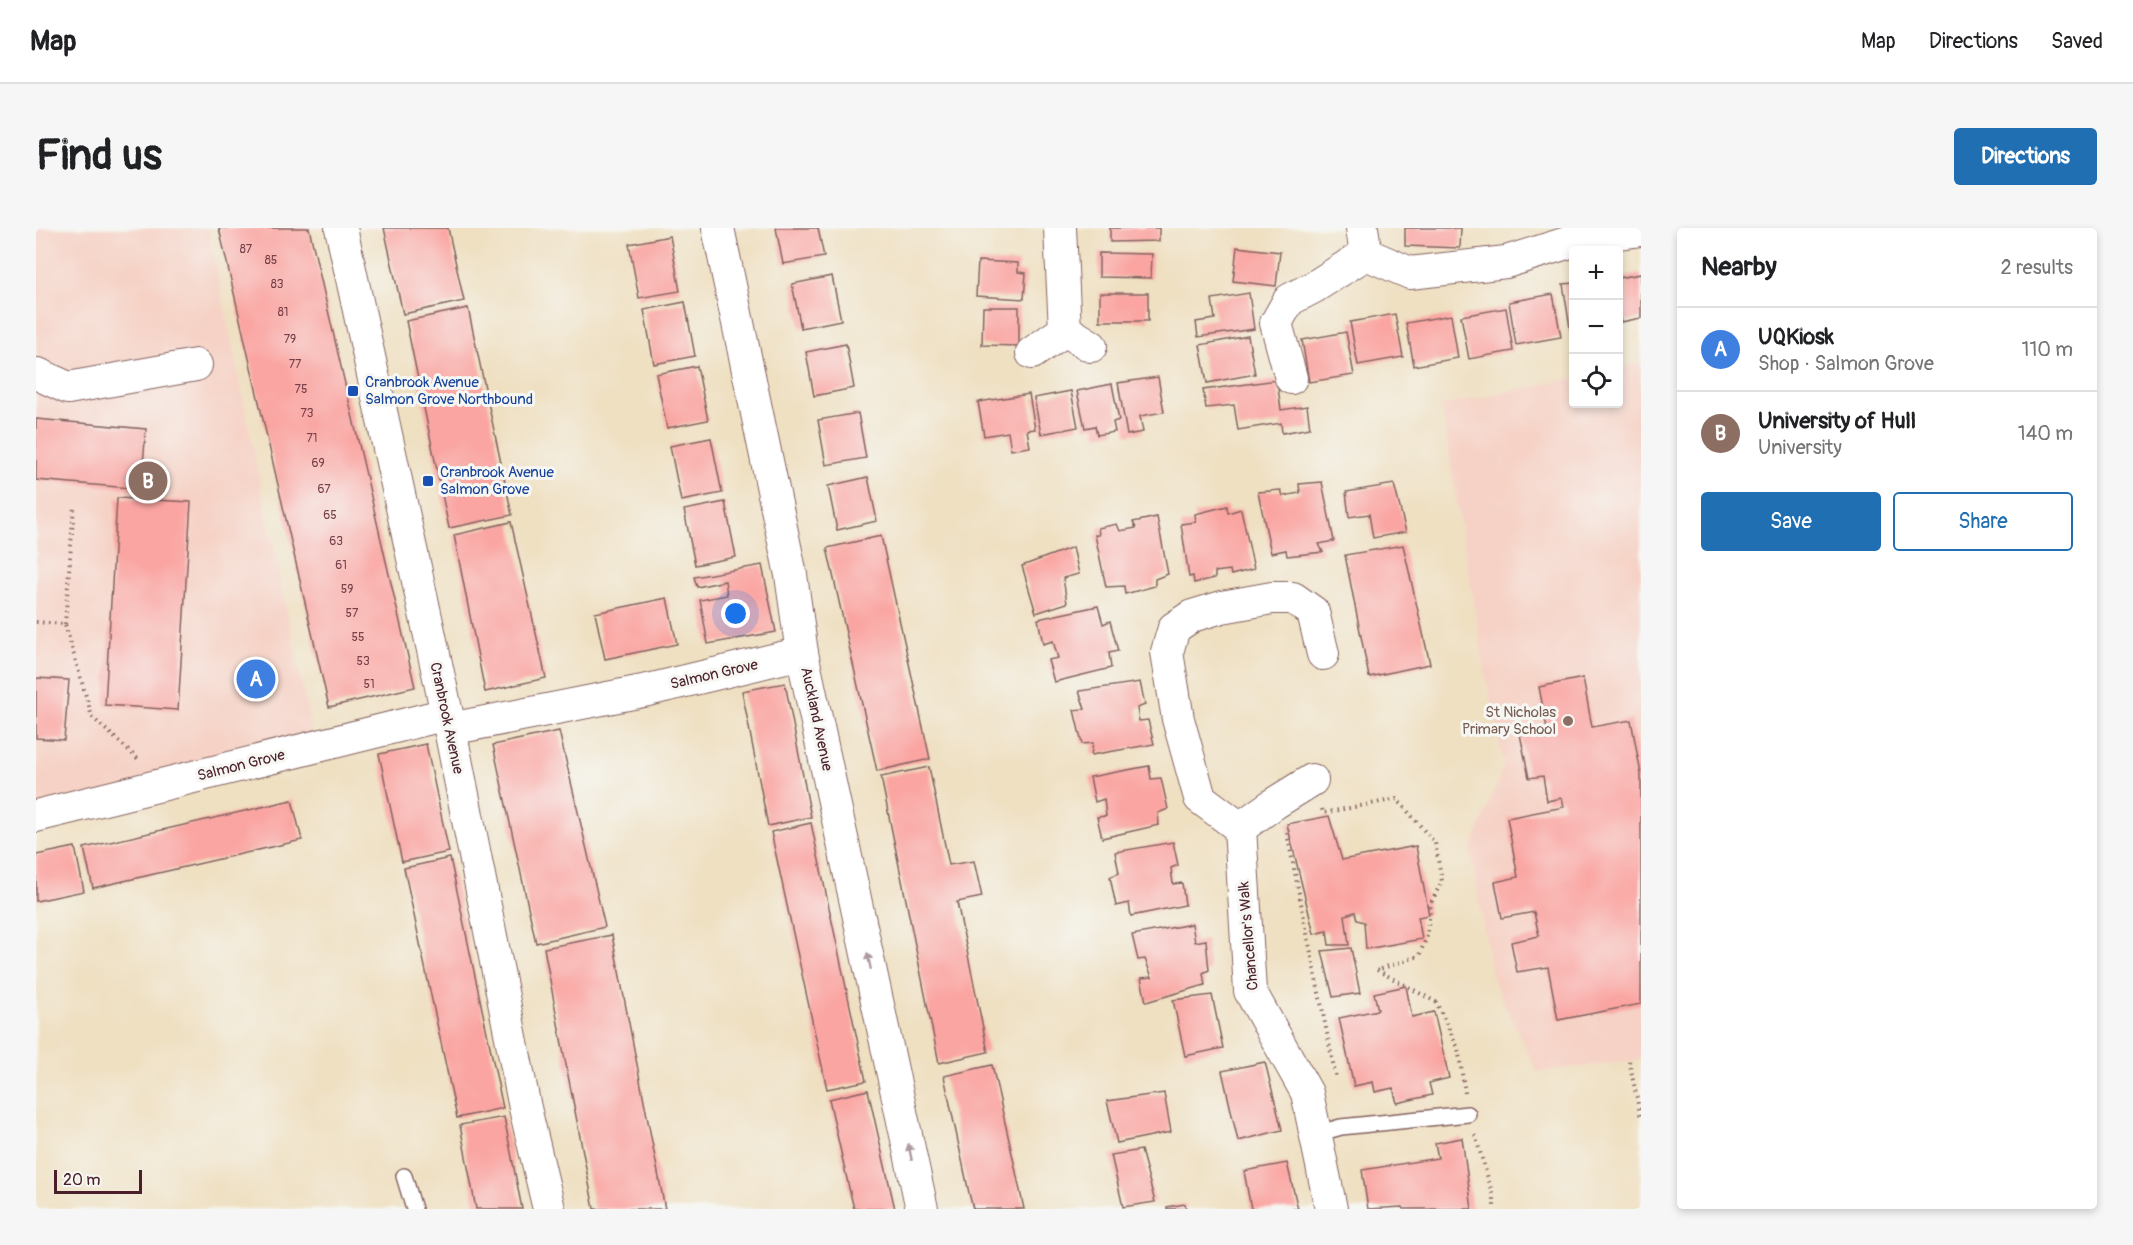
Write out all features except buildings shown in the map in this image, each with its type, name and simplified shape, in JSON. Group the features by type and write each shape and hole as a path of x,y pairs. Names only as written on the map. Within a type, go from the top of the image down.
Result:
{"street":[{"name":"Cranbrook Avenue","path":"341,228 448,721 525,1108 549,1209"},
{"name":"Auckland Avenue","path":"718,228 791,574 802,653 922,1209"},
{"path":"1032,353 1078,338 1060,228"},
{"path":"1291,378 1276,323 1289,300 1314,287 1364,241 1410,273 1506,262 1583,238 1641,230"},
{"path":"38,374 68,388 196,365"},
{"path":"1316,791 1280,813 1240,828 1200,798 1178,718 1167,652 1174,628 1192,616 1222,607 1272,598 1293,598 1313,612 1323,654"},
{"name":"Salmon Grove","path":"36,816 164,784 448,721 648,690 802,653"},
{"name":"Chancellor's Walk","path":"1240,828 1250,991 1328,1131 1331,1209"}],"lane":[{"path":"1328,1131 1467,1114"},
{"path":"404,1176 414,1209"}],"path":[{"path":"74,506 65,624 92,717 164,784"},
{"path":"36,621 65,624"},
{"path":"1316,791 1323,813 1397,799 1436,843 1442,881 1431,903 1427,936 1419,956 1377,970 1436,1002 1458,1048 1467,1114 1485,1166 1494,1198 1494,1209"},
{"path":"1280,813 1334,1067 1328,1131"},
{"path":"1629,1061 1641,1118"}],"shaded area":[{"path":"36,228 208,228 312,734 36,811"},
{"name":"St Nicholas Primary School","path":"1641,363 1641,1060 1537,1072 1492,978 1471,851 1504,765 1486,676 1441,406 1569,379 1569,408 1623,408 1623,367"}],"place":[{"name":"Cranbrook Avenue Salmon Grove Northbound","path":"353,391"},
{"name":"University of Hull","path":"148,481"},
{"name":"Cranbrook Avenue Salmon Grove","path":"428,481"},
{"name":"UQKiosk","path":"256,679"},
{"name":"St Nicholas Primary School","path":"1568,721"}]}
